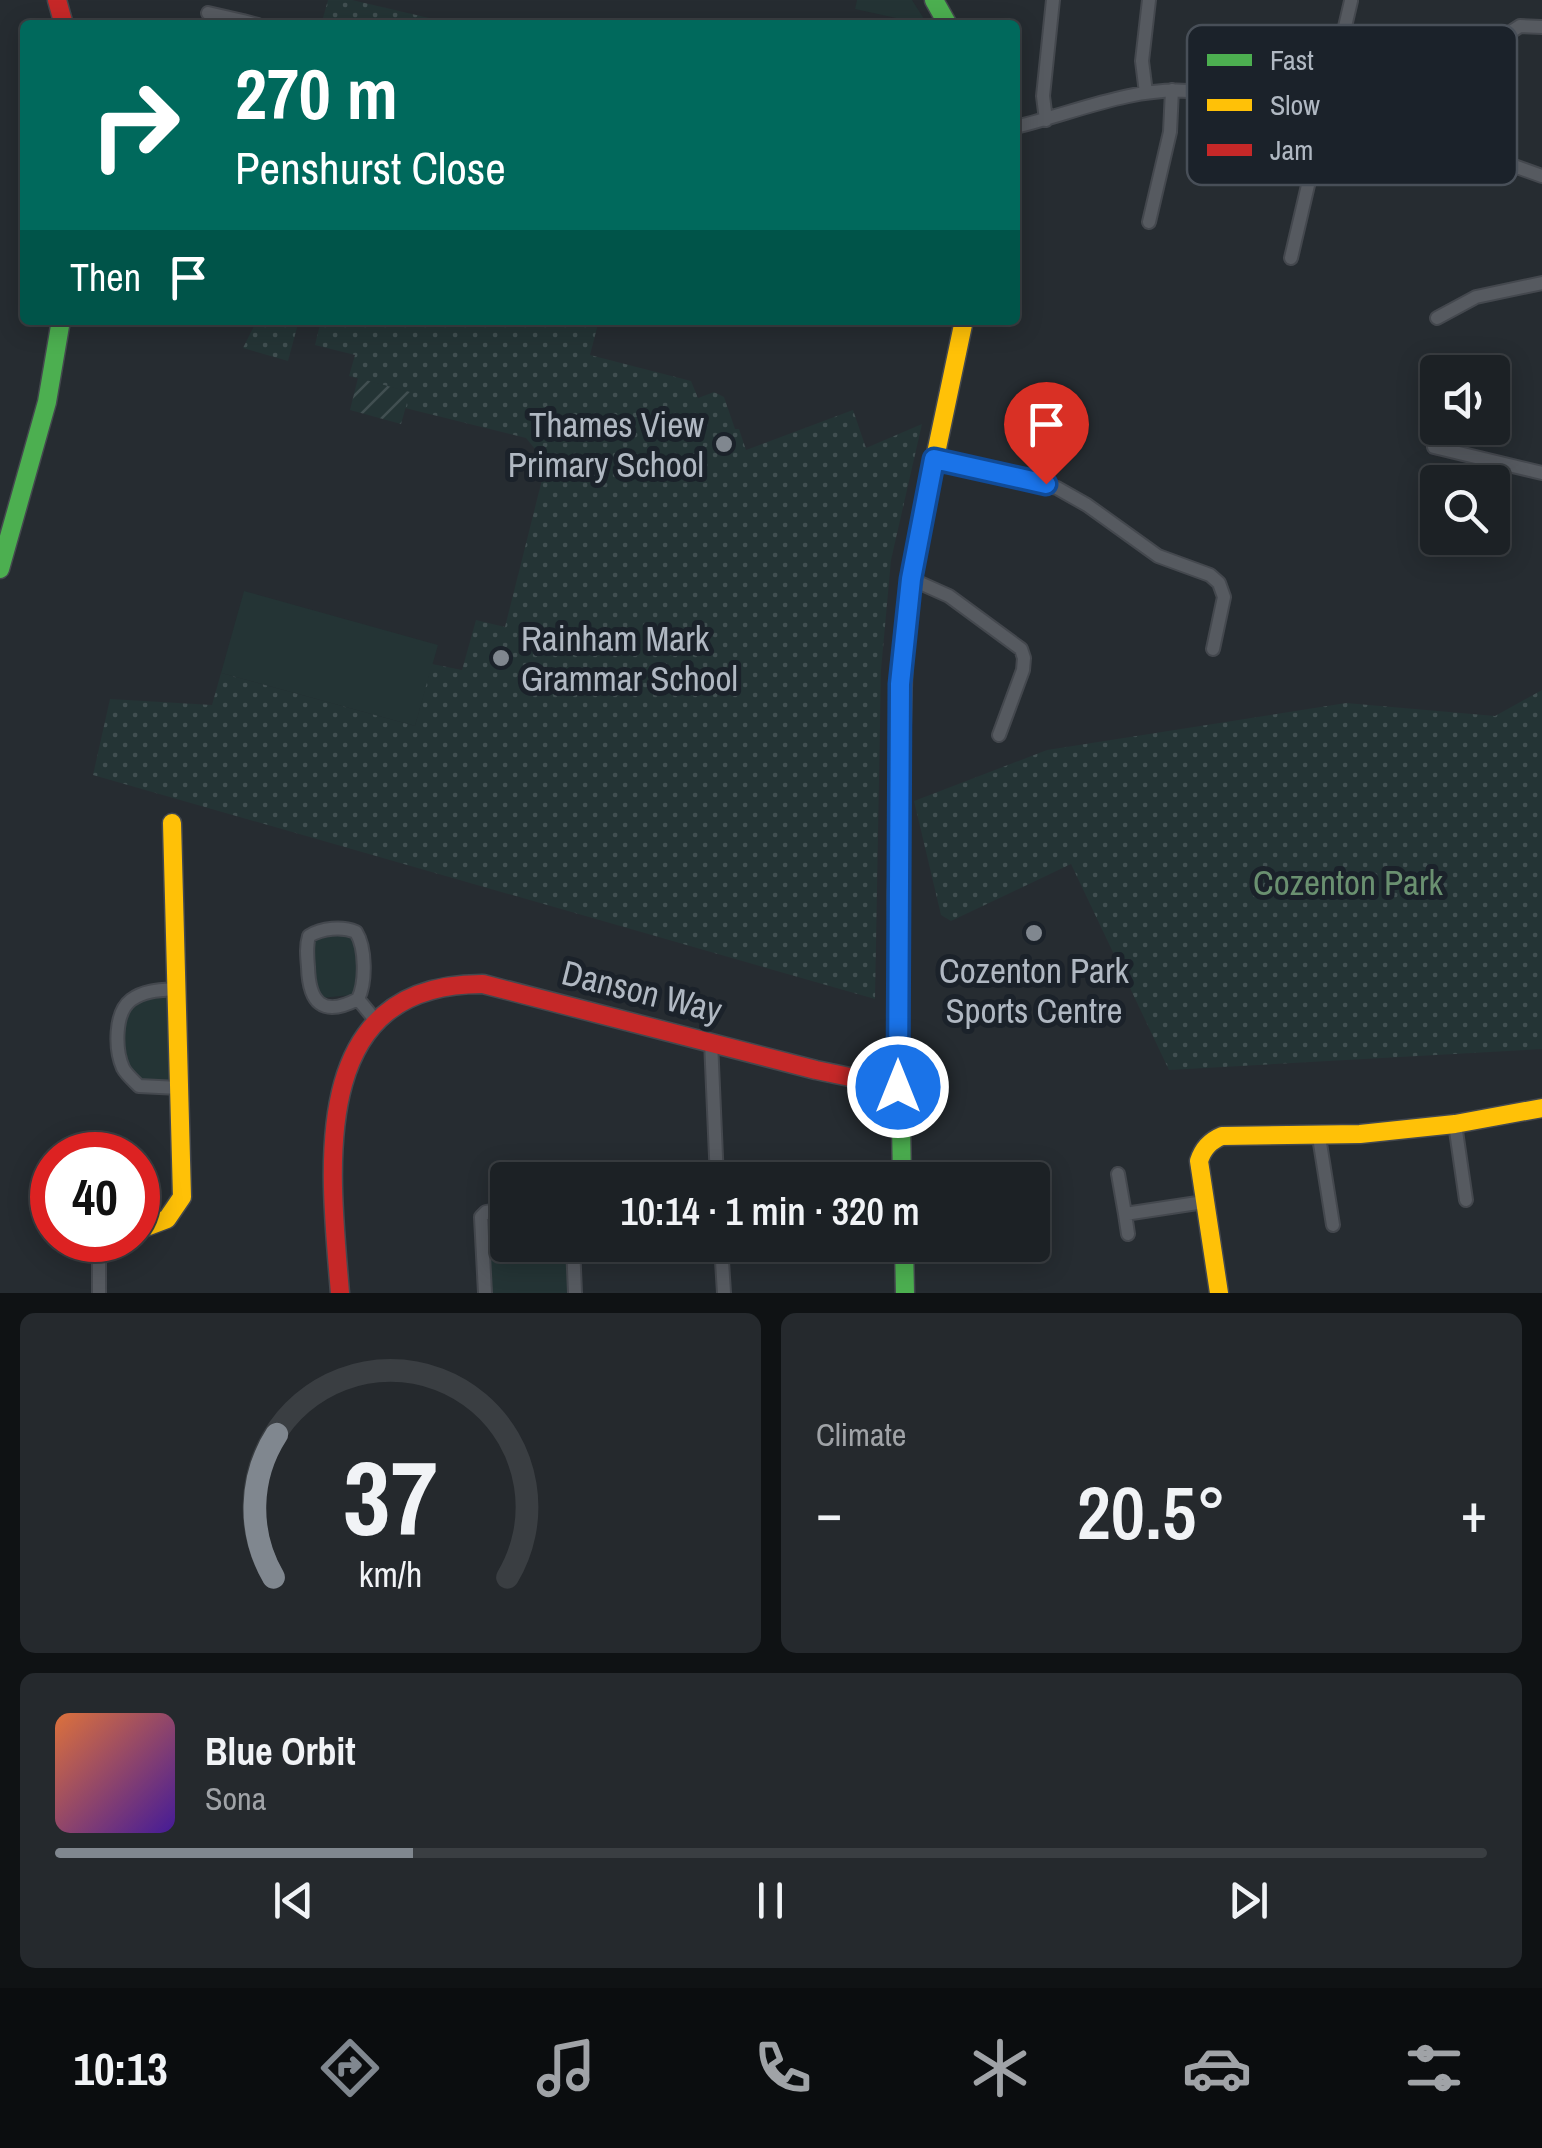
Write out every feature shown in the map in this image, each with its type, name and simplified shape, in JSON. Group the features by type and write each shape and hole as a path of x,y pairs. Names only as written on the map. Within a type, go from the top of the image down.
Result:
{"street":[{"path":"1046,120 1043,96 1054,0"},
{"path":"1146,93 1142,68 1148,0"},
{"path":"208,13 232,20"},
{"path":"1517,28 1542,27"},
{"path":"1149,222 1170,132 1172,90"},
{"path":"1020,126 1146,93 1187,91"},
{"path":"1517,168 1542,176"},
{"path":"1292,258 1309,185"},
{"path":"1438,318 1476,297 1542,282"},
{"path":"0,569 47,402 60,325"},
{"path":"901,1162 898,1087 900,684 911,579 963,325"},
{"path":"1434,447 1542,472"},
{"path":"934,459 1057,488 1146,549 1210,576 1219,583 1224,597 1213,649"},
{"path":"911,579 949,596 1021,649 1023,670 998,736"},
{"path":"160,1223 168,1220 182,1198 172,823"},
{"path":"324,930 356,932 362,954 362,990 358,1000 337,1005 313,999 308,988 309,936 324,930"},
{"name":"Danson Way","path":"340,1293 335,1108 349,1056 376,1022 426,991 462,983 483,984 898,1087"},
{"path":"177,989 148,991 130,1000 120,1012 118,1046 124,1069 138,1086 179,1088"},
{"path":"358,1000 376,1022"},
{"path":"711,1041 717,1162"},
{"path":"1220,1293 1199,1161 1205,1145 1214,1139 1319,1136 1455,1124 1542,1108"},
{"path":"1455,1124 1466,1200"},
{"path":"1319,1136 1333,1225"},
{"path":"1118,1174 1128,1234"},
{"path":"1125,1214 1204,1202"},
{"path":"485,1293 481,1217 490,1211"},
{"path":"99,1262 99,1293"},
{"path":"574,1262 576,1293"},
{"path":"722,1262 724,1293"},
{"path":"904,1262 905,1293"}],"green space":[{"path":"328,0 352,0 438,20 322,20"},
{"path":"857,0 912,0 925,20 905,20 855,9"},
{"path":"254,325 298,325 288,361 243,348"},
{"name":"Rainham Mark Grammar School","path":"320,325 598,325 590,355 691,381 698,398 714,392 724,397 746,450 853,410 866,448 922,424 891,560 881,670 875,999 93,775 110,699 212,705 221,673 415,726 432,664 462,670 476,620 505,627 548,456 526,438 405,408 409,392 349,376 355,355 315,345"},
{"path":"358,378 410,392 401,424 350,410"},
{"path":"244,591 438,645 415,726 221,673"},
{"name":"Cozenton Park","path":"1542,690 1542,1049 1169,1070 1071,864 951,921 941,915 914,801 1047,750 1346,703 1495,716"},
{"path":"349,933 356,940 358,990 351,995 321,998 315,992 312,940 315,936"},
{"path":"177,989 179,1088 139,1086 119,1047 130,1000"},
{"path":"490,1230 490,1262 567,1262 569,1293 491,1293 488,1234"}],"traffic: fast":[{"path":"934,0 945,20"},
{"path":"0,569 47,402 60,325"},
{"path":"902,1162 897,896 904,633 915,553"},
{"path":"904,1262 905,1293"}],"traffic: slow":[{"path":"915,553 963,325"},
{"path":"160,1222 167,1219 182,1197 172,823"},
{"path":"1219,1293 1199,1161 1205,1149 1218,1138 1360,1134 1455,1124 1542,1108"}],"traffic: jam":[{"path":"57,0 63,20"},
{"path":"340,1293 333,1193 334,1141 341,1092 357,1049 384,1015 425,992 483,984 816,1070 898,1087"}],"place":[{"name":"Thames View Primary School","path":"724,444"},
{"name":"Rainham Mark Grammar School","path":"501,658"},
{"name":"Cozenton Park Sports Centre","path":"1034,933"}],"route":[{"path":"898,1087 900,684 911,579 934,459 1046,484"}]}
